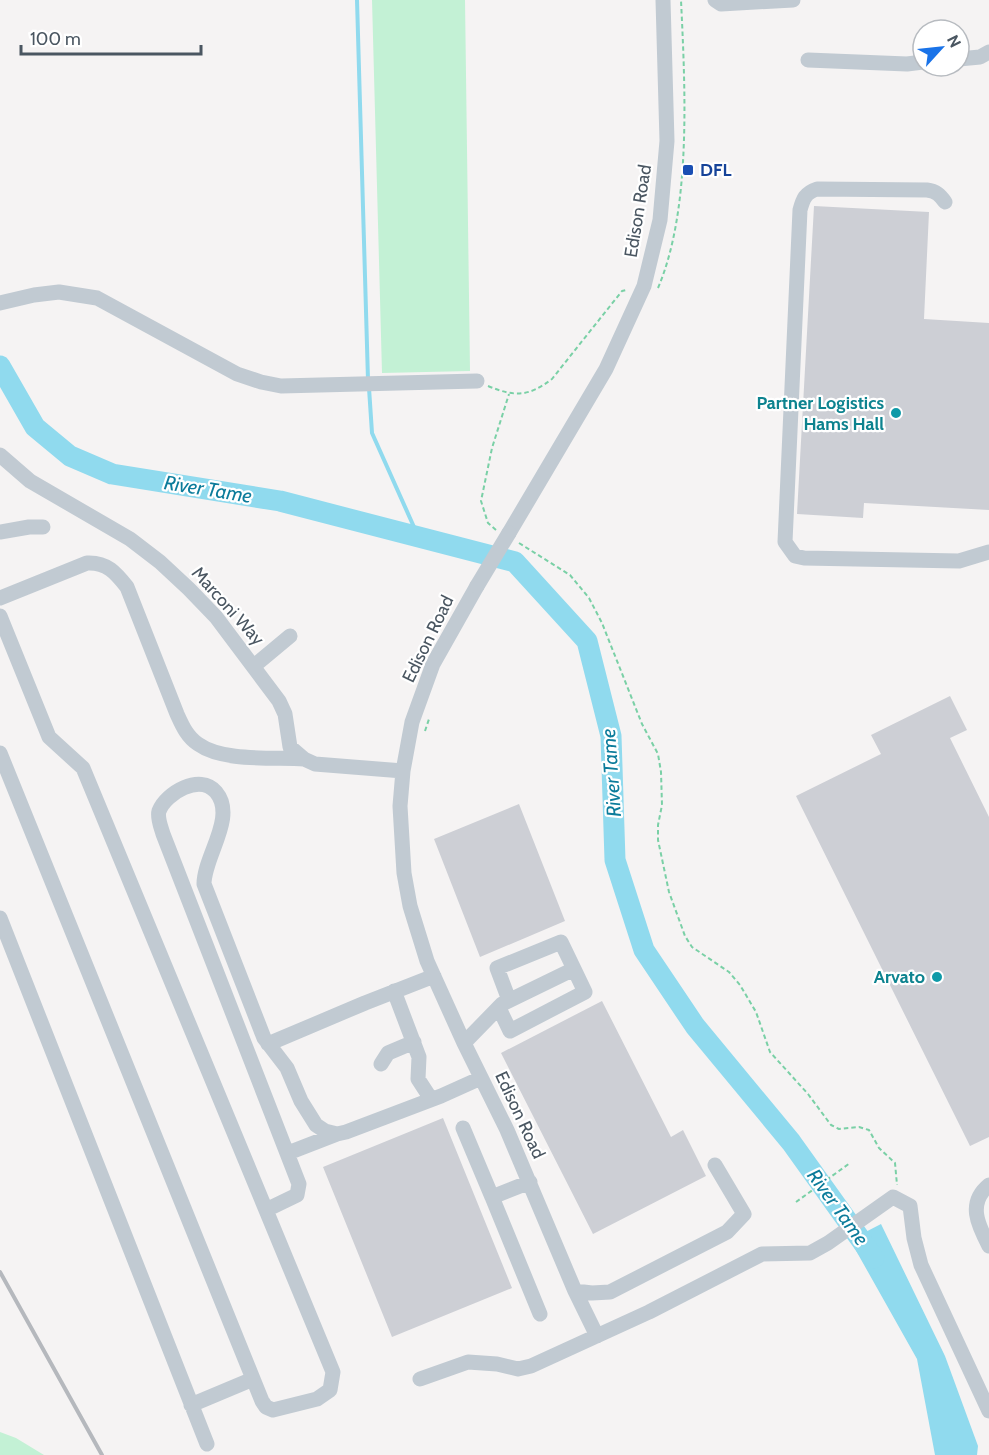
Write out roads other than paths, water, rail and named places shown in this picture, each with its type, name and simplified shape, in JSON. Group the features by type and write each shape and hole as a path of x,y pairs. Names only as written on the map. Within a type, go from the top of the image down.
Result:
{"street":[{"name":"Edison Road","path":"597,1336 575,1291 507,1130 434,976 410,906 404,873 400,806 403,771 412,722 433,664 606,369 644,286 660,220 667,141 663,0"},
{"path":"715,0 721,4 793,0"},
{"path":"971,58 980,57 989,52"},
{"path":"808,60 911,63"},
{"path":"945,202 940,195 927,190 817,189 806,194 803,200 800,210 785,542 795,556 804,558 959,561 989,552"},
{"path":"7,301 59,292 97,298 237,374 282,386 477,381"},
{"name":"Marconi Way","path":"0,455 30,481 130,539 160,562 189,589 216,617 279,701 285,714 290,747 304,759"},
{"path":"0,532 43,527"},
{"path":"0,598 87,563 95,562 106,566 115,572 127,587 177,714 187,733 198,744 222,755 304,759 315,764 403,771"},
{"path":"0,616 49,736 83,768 333,1372 330,1390 316,1399 273,1410 261,1401 0,753"},
{"path":"254,666 290,636"},
{"path":"266,1210 297,1196 299,1184 163,834 158,814 163,803 171,794 182,788 207,786 215,790 222,800 224,820 204,875 204,884 264,1038 287,1068 310,1118 325,1131 337,1134"},
{"path":"0,918 207,1444"},
{"path":"561,942 574,969 585,992 510,1031 496,968 561,942"},
{"path":"464,1043 504,1004 574,969"},
{"path":"268,1044 434,976"},
{"path":"394,991 419,1057 418,1079 431,1100"},
{"path":"381,1064 388,1053 414,1042"},
{"path":"288,1153 431,1100 481,1078"},
{"path":"463,1128 540,1314"},
{"path":"575,1291 610,1292 727,1232 744,1214 716,1165"},
{"path":"492,1197 530,1182"},
{"path":"989,1185 980,1192 976,1210 977,1224 989,1246"},
{"path":"420,1379 468,1362 496,1364 518,1369 548,1360 762,1254 810,1253 893,1197 910,1206 914,1238 921,1265 989,1411"},
{"path":"191,1405 253,1379"}],"water":[{"path":"881,1224 945,1356 978,1446 977,1455 935,1455 917,1359 850,1240"}],"waterway":[{"path":"357,0 368,380"},
{"name":"River Tame","path":"0,366 35,427 70,456 112,474 280,501 515,562 587,641 611,736 615,860 644,950 695,1026 791,1142 874,1258"},
{"path":"369,388 372,433 418,536"}],"railway":[{"path":"0,1272 102,1455"}],"place":[{"name":"DFL","path":"688,170"},
{"name":"Partner Logistics Hams Hall","path":"896,413"},
{"name":"Arvato","path":"937,977"}]}
